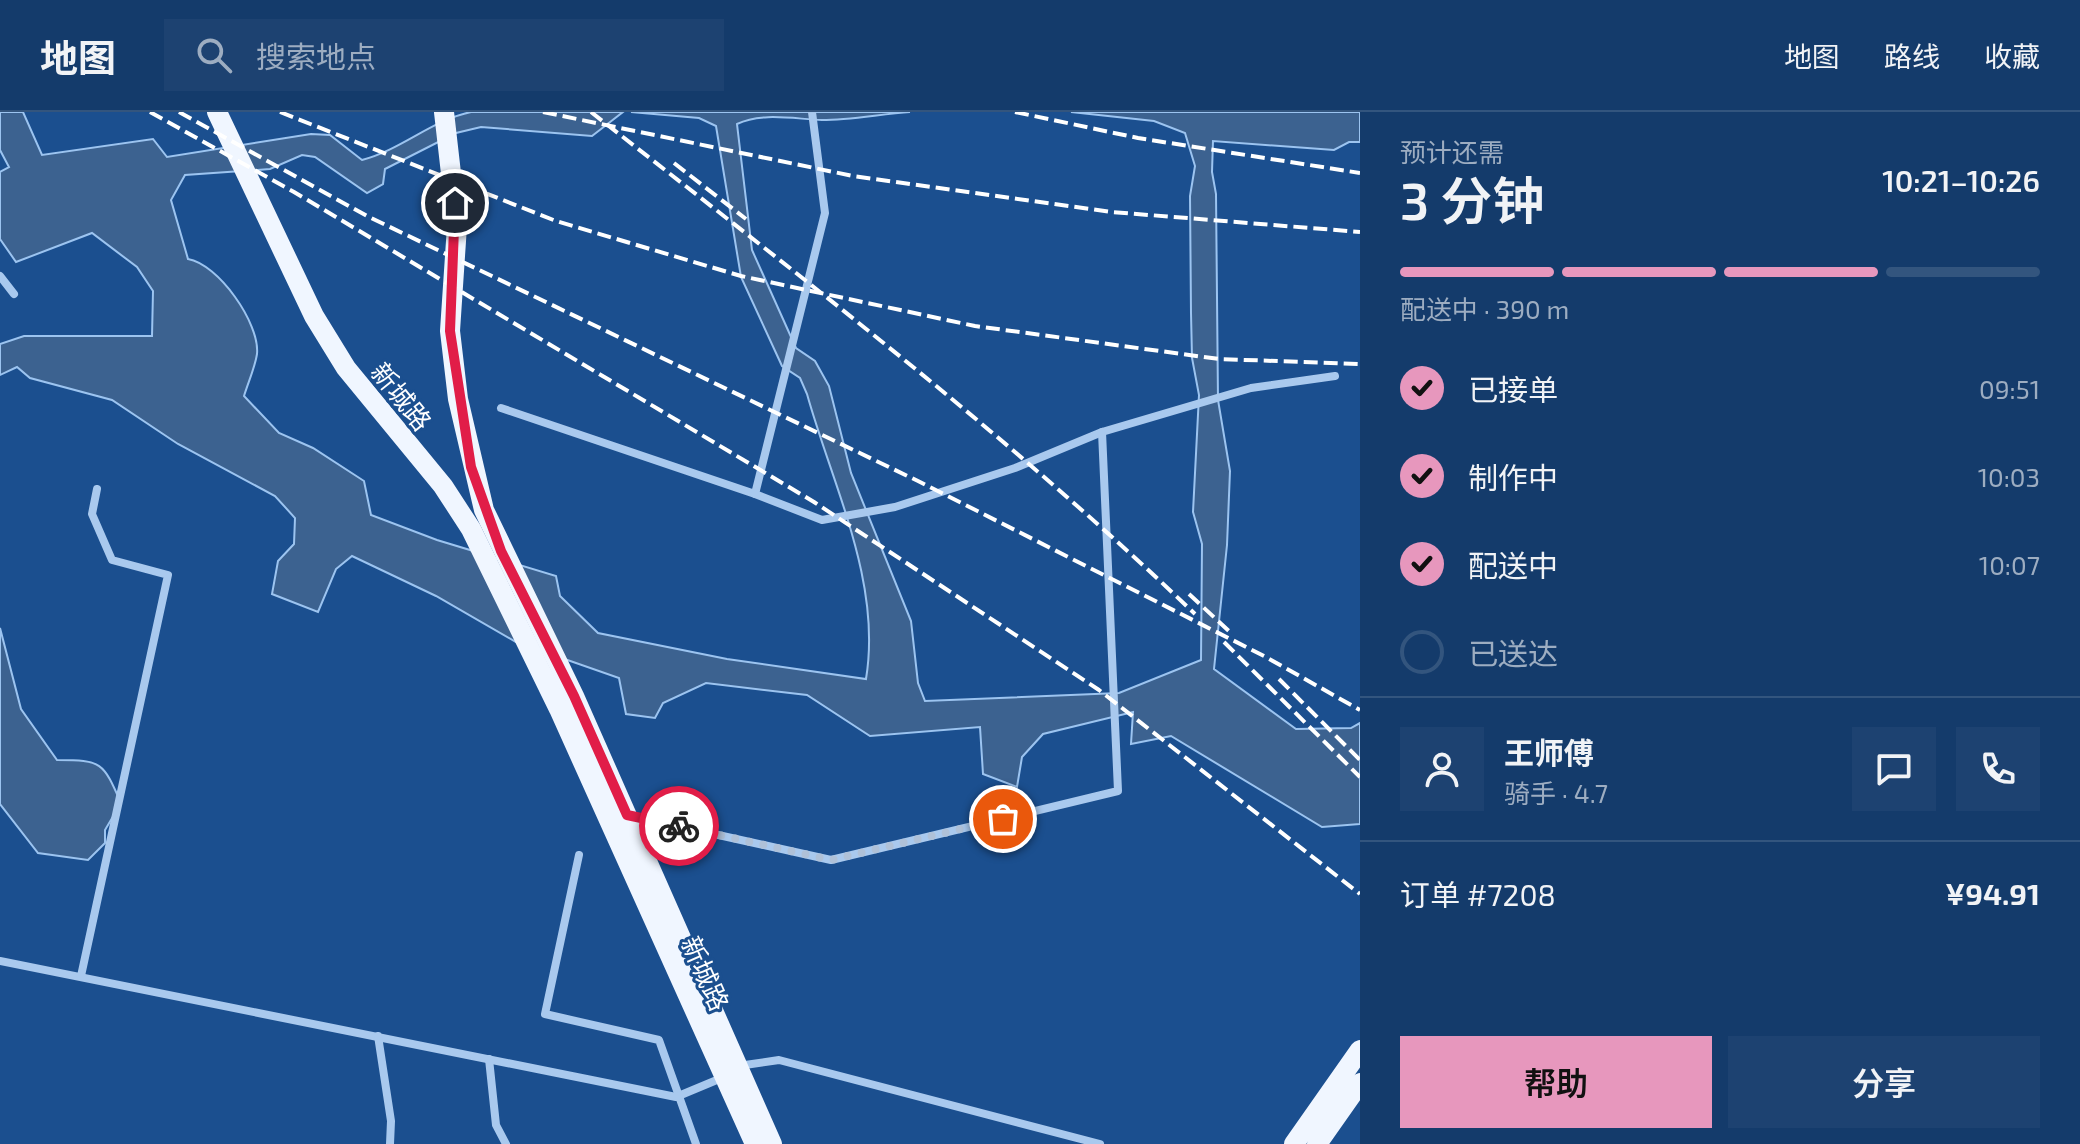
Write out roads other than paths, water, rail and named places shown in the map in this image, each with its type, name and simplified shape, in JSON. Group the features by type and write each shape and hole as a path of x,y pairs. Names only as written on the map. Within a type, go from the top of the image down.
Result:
{"main road":[{"name":"新城路","path":"217,112 279,249 346,368 443,486 481,550 731,1072 772,1144"},
{"name":"新城路","path":"444,112 452,159 457,226 450,331 458,399 471,467 484,510 505,559 627,815 731,1072 755,1144"},
{"path":"1294,1144 1360,1050"},
{"path":"1317,1144 1360,1083"}],"street":[{"path":"755,494 825,213 812,112"},
{"path":"0,276 14,294"},
{"path":"501,408 755,494 822,520 895,507 1015,468 1102,432 1251,388 1335,376"},
{"path":"627,815 831,860 1118,791 1102,432"},
{"path":"81,976 168,575 112,560 92,514 97,489"},
{"path":"579,855 545,1014 659,1040 676,1097 696,1144"},
{"path":"0,961 676,1097 731,1072 779,1060 1100,1144"},
{"path":"378,1036 391,1121 390,1144"},
{"path":"489,1059 496,1125 506,1144"}],"water":[{"path":"0,112 23,112 42,155 153,139 167,157 311,134 330,135 362,160 443,121 471,112 623,112 592,136 481,127 456,133 385,169 383,184 367,193 315,157 302,155 270,169 185,175 171,200 188,259 200,263 224,283 252,327 257,354 244,396 279,433 313,448 364,481 371,515 437,540 556,576 560,596 598,633 727,659 866,679 869,643 867,607 852,535 807,394 800,378 782,366 741,277 716,126 699,118 631,112 910,112 833,120 767,117 737,124 752,250 796,348 815,361 829,386 851,473 911,621 918,683 925,701 1119,693 1201,660 1202,544 1193,512 1199,395 1192,358 1191,313 1190,196 1195,166 1185,133 1154,121 1071,112 1360,112 1360,142 1349,142 1334,150 1213,141 1212,172 1216,194 1218,400 1230,471 1227,545 1214,669 1296,729 1351,728 1360,723 1360,824 1322,827 1171,736 1131,744 1133,712 1043,734 1022,757 1017,787 983,774 980,727 870,736 807,695 706,683 663,703 655,718 626,714 619,678 516,642 436,596 352,556 336,569 318,612 272,594 278,561 294,544 295,518 275,496 178,444 112,400 30,378 17,367 0,375 0,344 24,336 152,336 153,291 137,267 92,233 16,262 0,239 0,172 9,167 0,150"},
{"path":"0,628 21,709 57,760 83,761 99,766 110,779 121,803 105,830 105,843 88,860 38,853 0,804"}],"railway":[{"path":"150,112 294,192 814,502 1099,690 1360,894"},
{"path":"179,112 367,216 918,481 1264,656 1360,710"},
{"path":"280,112 556,221 741,276 975,326 1219,359 1360,364"},
{"path":"543,112 853,176 1112,212 1360,232"},
{"path":"591,112 976,419 1195,614"},
{"path":"1015,112 1138,138 1360,173"},
{"path":"674,163 746,219"},
{"path":"1189,594 1230,632"},
{"path":"1224,642 1360,777"},
{"path":"1279,679 1360,760"}]}
